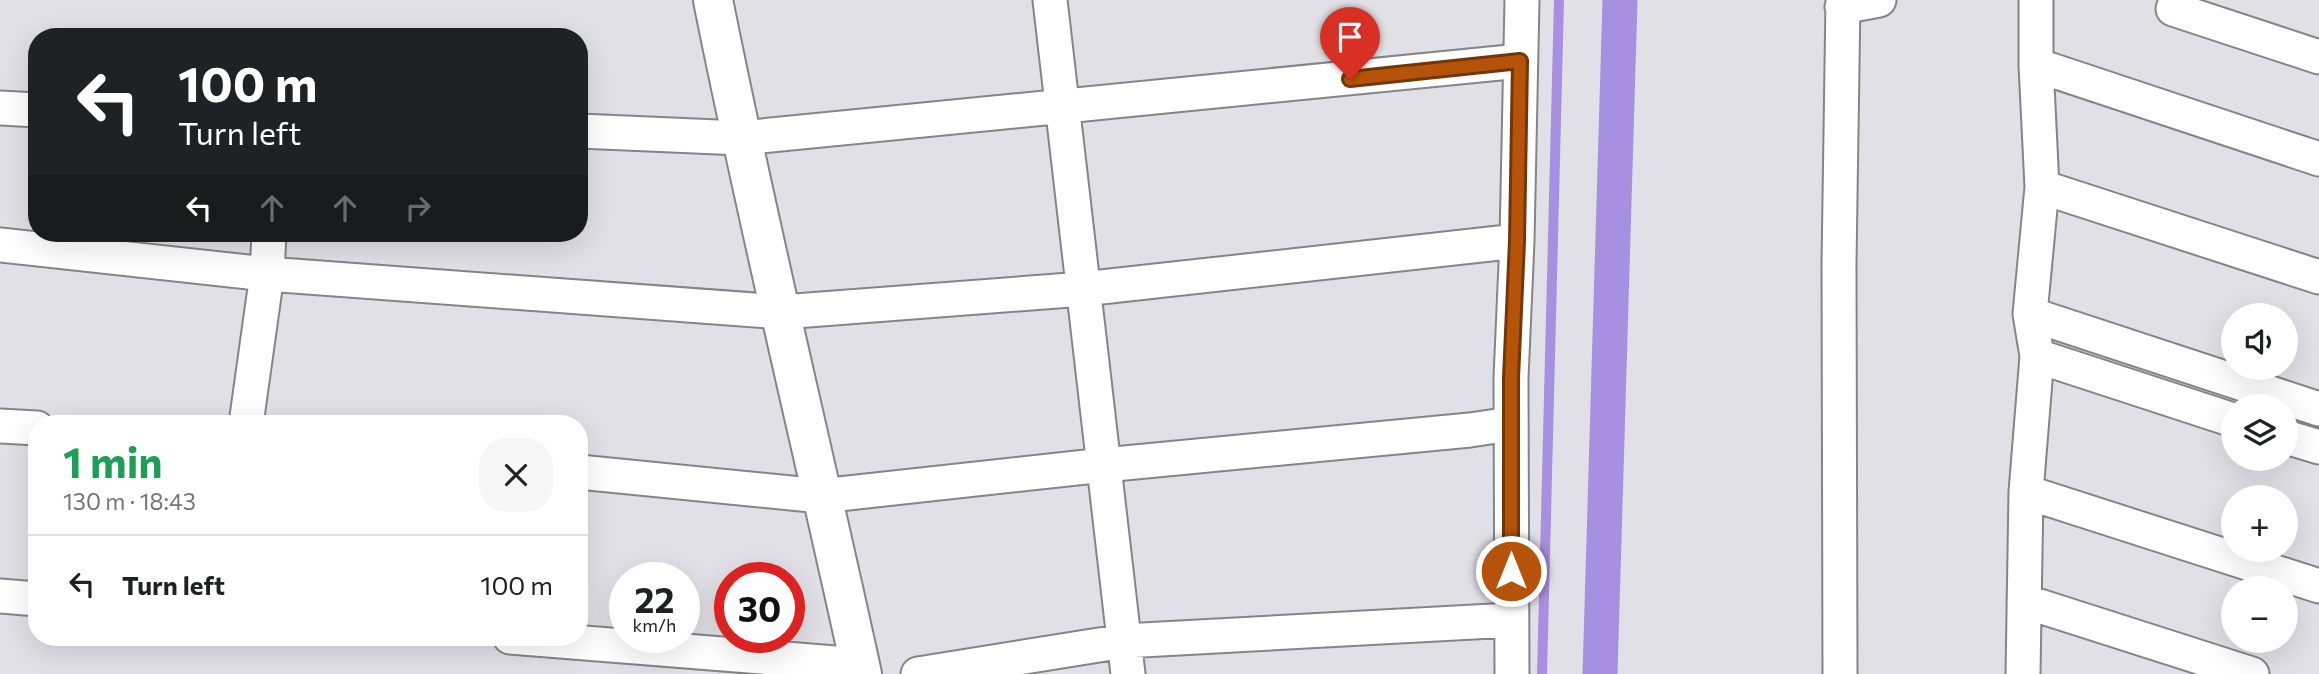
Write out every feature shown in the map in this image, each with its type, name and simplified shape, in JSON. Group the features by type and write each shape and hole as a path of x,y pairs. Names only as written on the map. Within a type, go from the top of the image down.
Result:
{"street":[{"path":"588,644 861,670 741,138 713,0"},
{"path":"1049,0 1128,674"},
{"path":"1512,674 1510,424 1522,0"},
{"path":"1840,674 1839,264 1842,4 1879,0"},
{"path":"2023,674 2026,492 2037,356 2030,314 2042,187 2035,65 2036,0"},
{"path":"2176,0 2173,9 2319,57"},
{"path":"588,131 741,138 1520,61"},
{"path":"2035,65 2319,159"},
{"path":"0,108 28,110"},
{"path":"2042,187 2319,277"},
{"path":"0,245 267,274 782,312 1083,289 1517,241"},
{"path":"247,415 267,274 269,242"},
{"path":"2030,314 2319,409"},
{"path":"2037,356 2221,415"},
{"path":"588,473 821,496 1510,424"},
{"path":"0,426 28,428"},
{"path":"2298,440 2319,447"},
{"path":"2026,492 2319,586"},
{"path":"0,596 28,598"},
{"path":"2024,601 2252,674"},
{"path":"918,674 1124,641 1511,620"}],"waterway":[{"path":"1542,674 1559,0"},
{"path":"1600,674 1620,0"}],"route":[{"path":"1350,79 1520,61 1517,241 1511,378 1511,571"}]}
